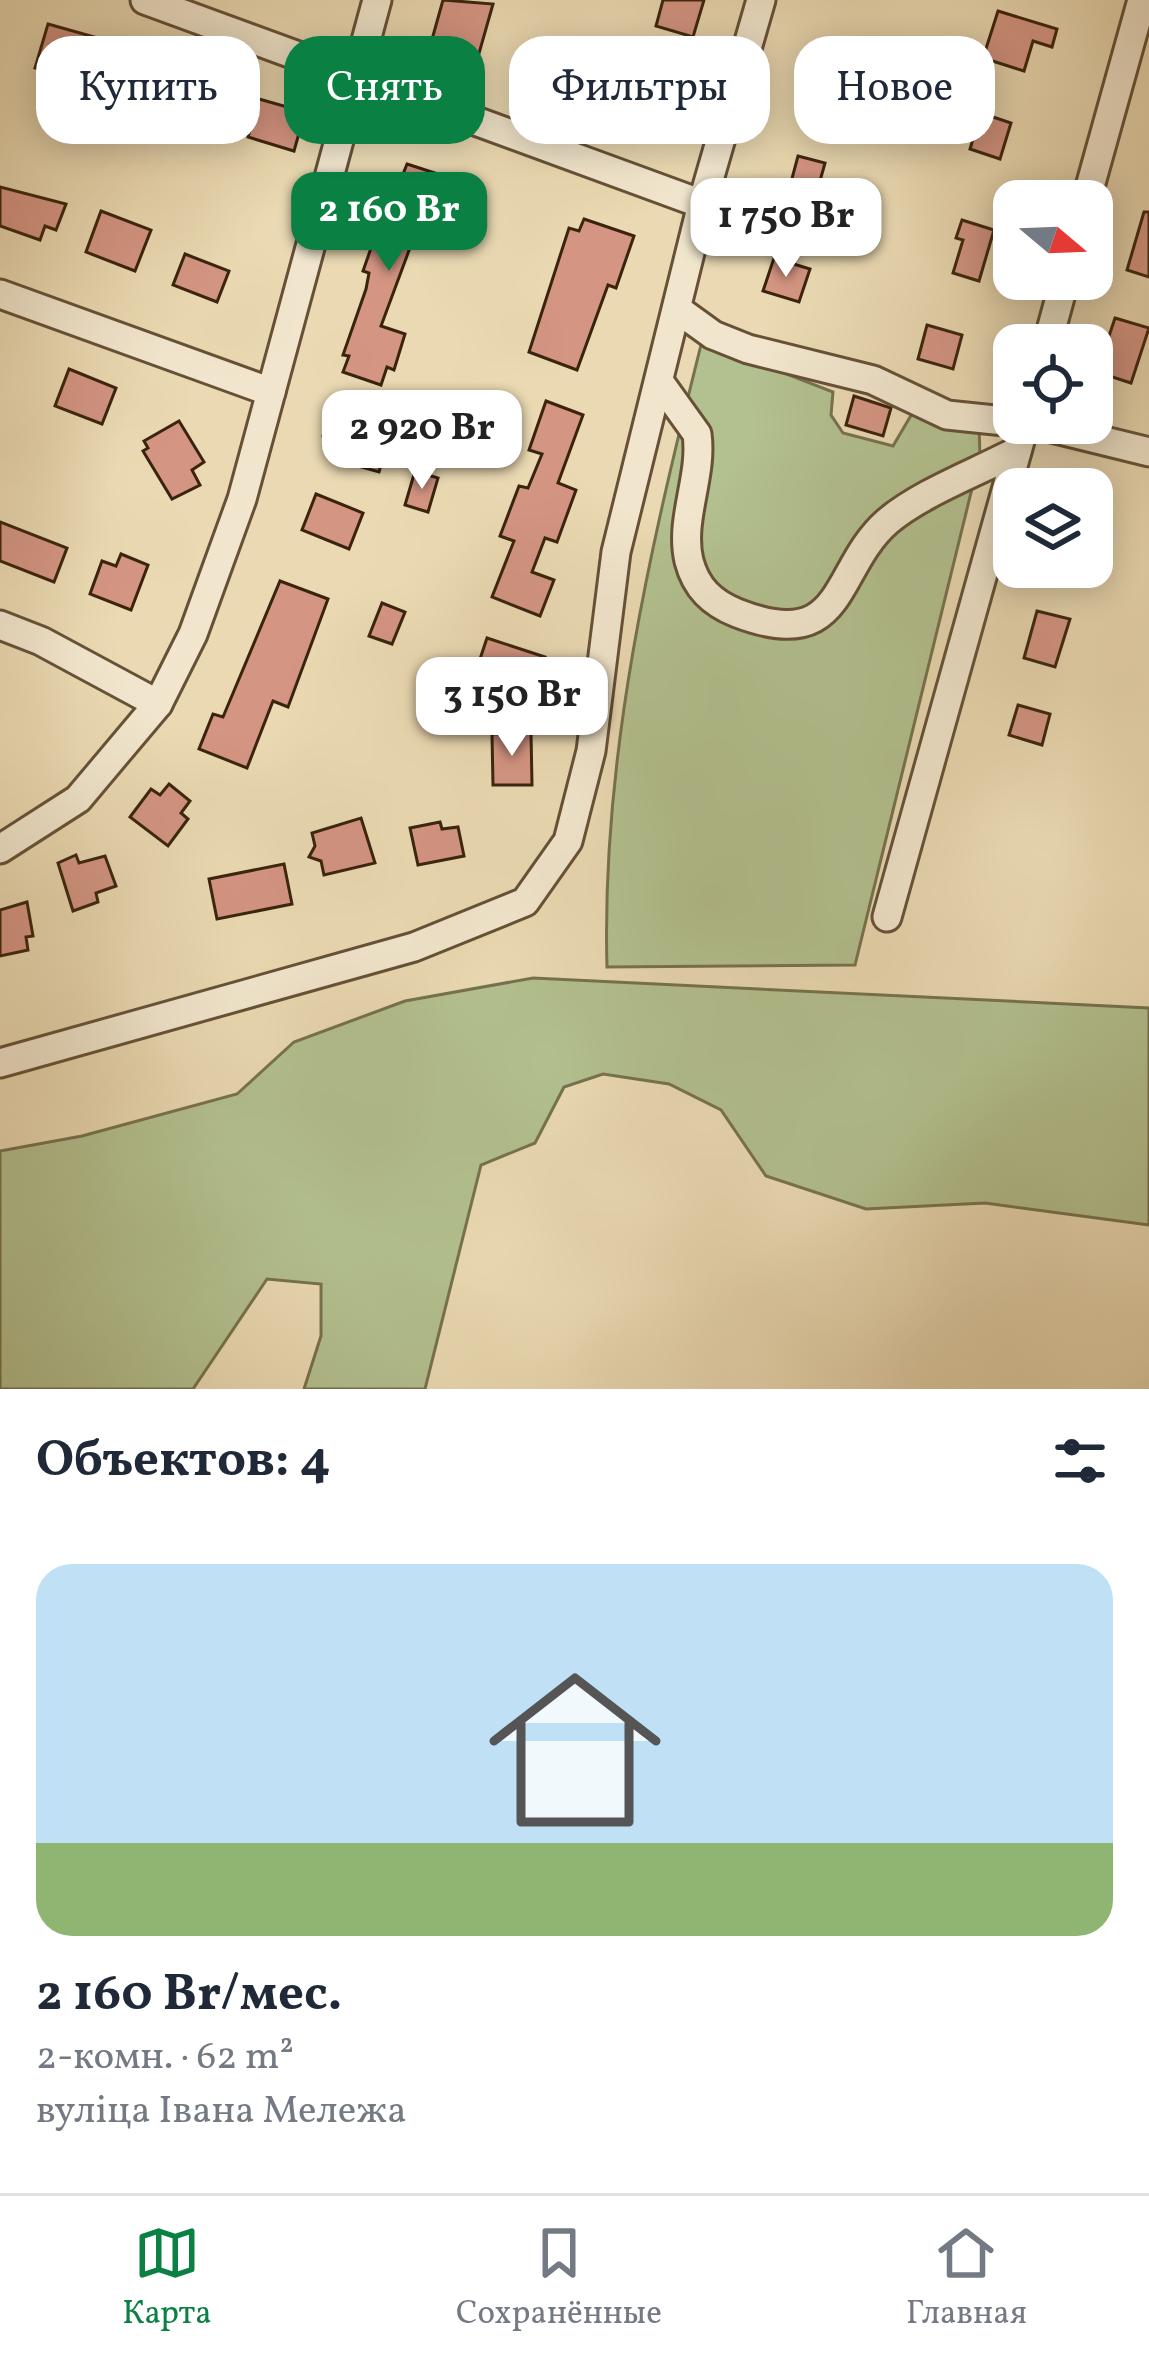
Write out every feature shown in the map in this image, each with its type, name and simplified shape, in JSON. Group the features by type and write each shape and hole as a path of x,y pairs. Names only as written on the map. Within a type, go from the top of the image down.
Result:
{"street":[{"path":"145,0 284,52"},
{"path":"367,36 377,0"},
{"path":"0,1063 414,947 525,902 568,841 591,751 616,552 702,204 761,0"},
{"path":"1093,180 1142,0"},
{"path":"485,125 702,204"},
{"path":"0,849 78,799 158,704 221,562 337,144"},
{"path":"0,294 271,392"},
{"path":"677,309 728,342 873,380 930,410 993,424"},
{"path":"659,380 697,434 687,536 693,574 714,602 764,621 808,619 835,604 889,520 1001,444"},
{"path":"887,917 1018,444"},
{"path":"1103,444 1149,452"},
{"path":"0,626 41,641 158,704"}],"green space":[{"path":"702,341 833,392 831,415 843,433 893,446 913,412 979,425 980,456 855,965 607,967 607,888 621,730 648,573"},
{"path":"533,978 1149,1008 1149,1225 985,1203 866,1209 766,1176 721,1110 669,1084 603,1074 564,1087 535,1143 481,1165 425,1389 304,1389 321,1336 321,1284 267,1279 193,1389 0,1389 0,1151 82,1136 237,1094 294,1042 405,1001"}],"building":[{"path":"443,0 493,4 484,36 433,36"},
{"path":"663,0 704,0 693,36 656,26"},
{"path":"998,11 1057,29 1052,47 1033,41 1024,71 995,62 995,36 990,36"},
{"path":"48,24 91,36 44,36"},
{"path":"260,99 284,106 284,144 296,144 294,151 260,141"},
{"path":"995,118 1011,123 1000,159 970,149 972,144 995,144"},
{"path":"798,156 825,163 820,181 838,186 828,225 783,212"},
{"path":"407,164 441,175 434,197 441,199 433,223 421,218 381,326 405,334 394,370 387,367 381,385 343,372 349,356 343,355 366,289 369,273 363,271 391,191 396,192"},
{"path":"0,187 66,204 56,230 45,226 40,240 0,226"},
{"path":"101,211 151,230 135,271 86,252"},
{"path":"1144,212 1149,212 1149,277 1127,270"},
{"path":"584,219 634,236 616,288 608,285 577,370 529,352 569,228 579,231"},
{"path":"962,220 993,230 979,281 953,273 963,240 956,238"},
{"path":"185,254 229,271 217,302 173,285"},
{"path":"774,258 810,269 799,302 763,291"},
{"path":"1115,318 1149,328 1131,383 1113,377"},
{"path":"927,325 962,335 953,369 918,359"},
{"path":"69,369 116,388 102,424 55,406"},
{"path":"854,396 891,408 883,436 846,425"},
{"path":"546,401 583,415 558,483 576,490 557,542 545,538 532,572 554,580 540,616 492,597 514,541 500,536 519,486 528,488 542,454 529,450"},
{"path":"331,405 393,423 379,472 329,458 334,440 323,436"},
{"path":"179,421 204,462 192,470 200,485 172,499 143,451 148,448 144,441"},
{"path":"415,471 438,478 428,512 405,505"},
{"path":"316,494 363,513 349,549 302,530"},
{"path":"0,522 67,548 54,582 0,561"},
{"path":"121,554 148,565 131,610 90,594 102,561 116,566"},
{"path":"280,581 328,599 288,707 273,701 247,768 199,749 213,714 223,717"},
{"path":"382,603 405,612 392,644 369,636"},
{"path":"1037,611 1070,619 1055,667 1024,658"},
{"path":"487,638 545,657 528,705 471,686"},
{"path":"1018,705 1050,714 1042,745 1009,735"},
{"path":"531,733 532,785 493,785 492,734"},
{"path":"169,784 190,801 181,813 188,819 168,846 130,817 151,789 160,795"},
{"path":"361,818 375,863 324,875 321,861 309,857 315,846 312,833"},
{"path":"440,822 442,829 458,827 464,856 418,865 410,828"},
{"path":"76,855 79,863 105,856 116,886 96,893 98,902 73,911 58,863"},
{"path":"284,864 292,904 217,919 209,879"},
{"path":"27,902 33,936 26,937 28,950 0,956 0,910"}]}
